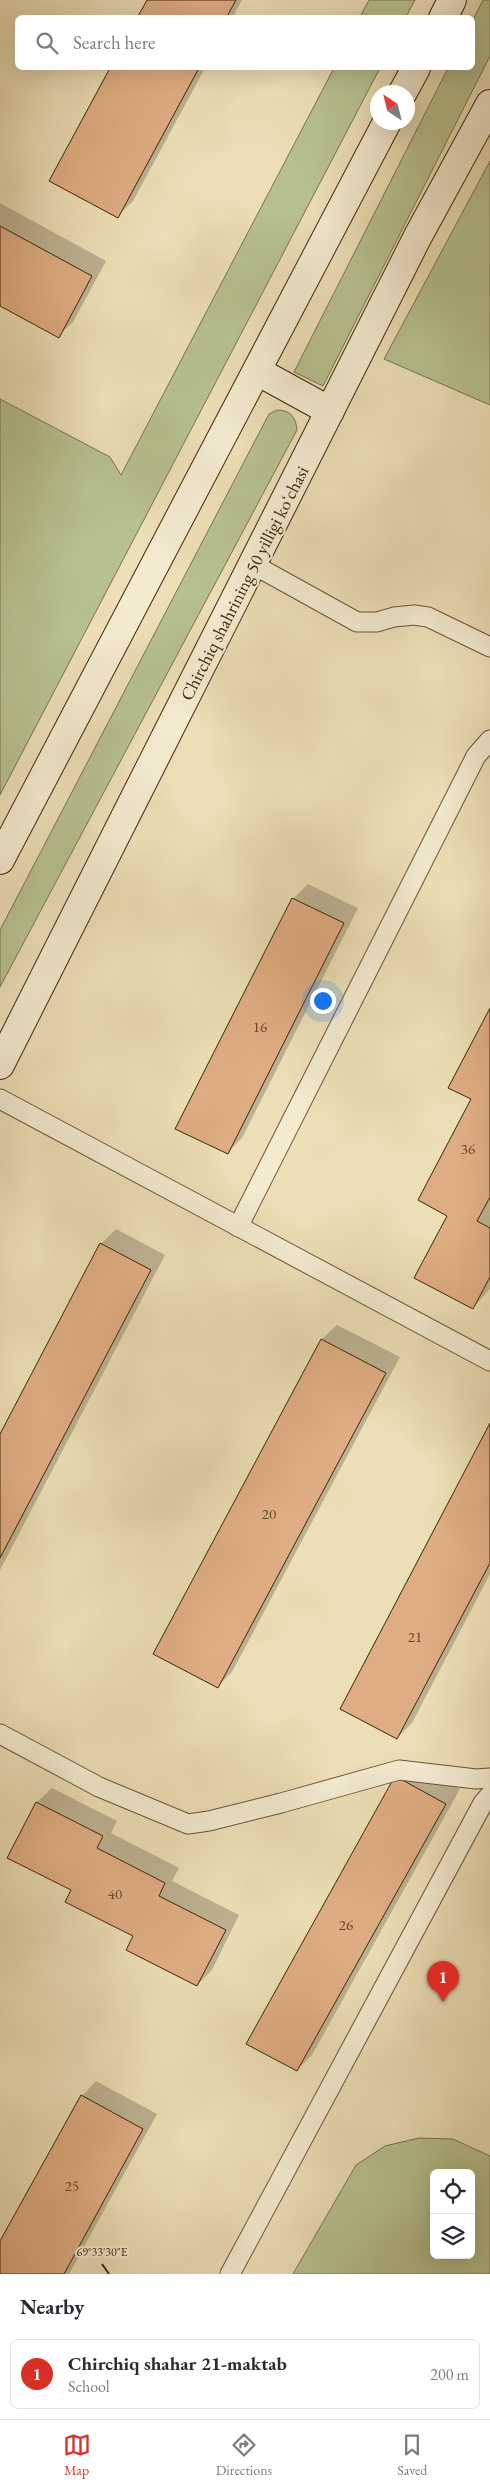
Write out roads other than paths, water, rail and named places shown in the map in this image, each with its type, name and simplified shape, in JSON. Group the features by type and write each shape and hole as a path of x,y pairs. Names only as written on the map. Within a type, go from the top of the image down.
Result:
{"main road":[{"path":"444,15 452,0"},
{"path":"407,85 415,70"},
{"name":"Chirchiq shahrining 50 yilligi koʻchasi","path":"2,1057 254,565 418,236 490,104"},
{"path":"0,860 383,130"},
{"path":"257,371 330,411"}],"lane":[{"path":"254,565 357,622 377,622 394,616 414,615 428,617 490,647"},
{"path":"238,1227 476,756 490,740"},
{"path":"0,1099 490,1362"},
{"path":"0,1734 99,1787 188,1824 209,1821 281,1803 399,1770 476,1779 490,1778"},
{"path":"230,2274 483,1803 490,1795"}],"place":[{"name":"Chirchiq shahar 21-maktab","path":"443,2002"}]}
